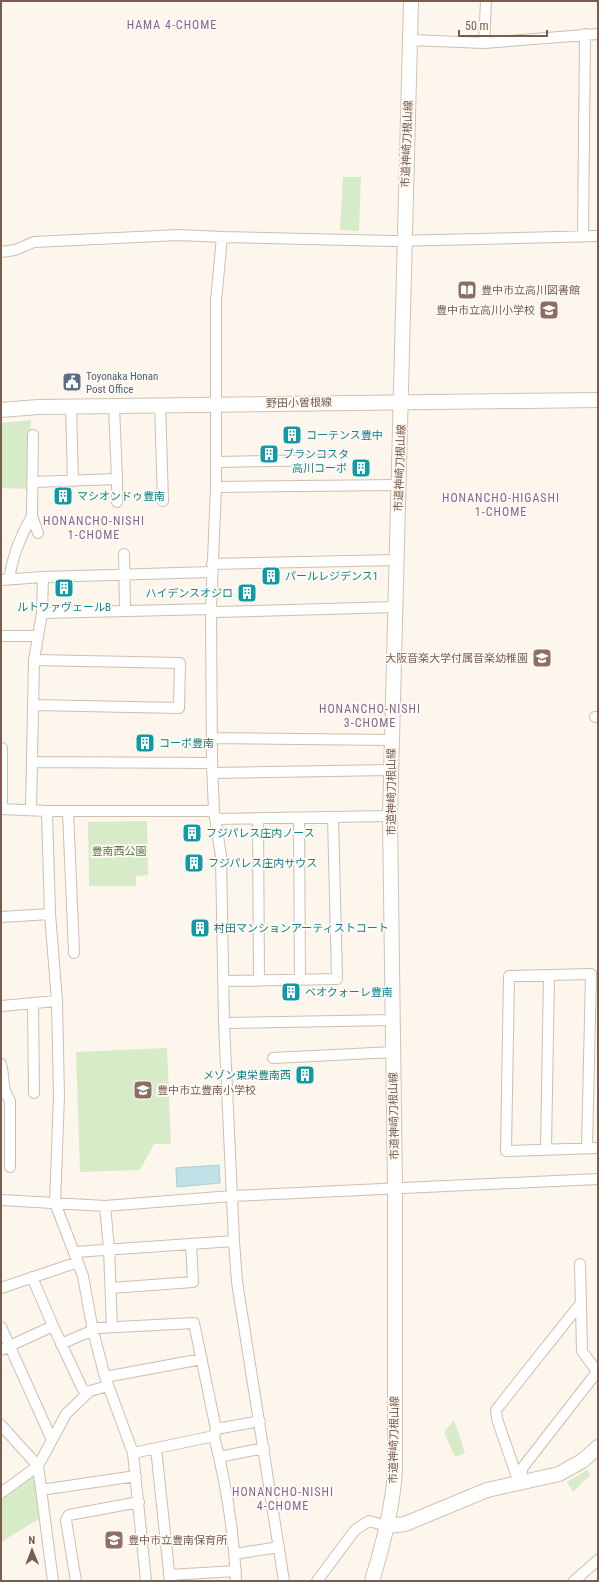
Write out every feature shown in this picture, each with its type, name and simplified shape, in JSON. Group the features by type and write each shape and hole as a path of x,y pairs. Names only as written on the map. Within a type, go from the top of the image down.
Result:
{"street":[{"name":"市道神崎刀根山線","path":"372,1581 393,1495 394,1469 394,1020 390,816 402,401 411,1"},
{"path":"484,43 486,1"},
{"path":"583,237 585,34"},
{"path":"410,40 484,43 598,34"},
{"path":"1,252 15,250 34,242 179,235 405,240 598,236"},
{"path":"222,237 216,301 216,487 210,609 214,815 222,856 224,1023 237,1282 284,1581"},
{"name":"野田小曽根線","path":"1,410 71,406 402,401 598,400"},
{"path":"160,405 163,501"},
{"path":"71,406 72,481"},
{"path":"114,406 117,502"},
{"path":"33,435 32,516 38,533"},
{"path":"216,462 336,460"},
{"path":"33,482 117,479"},
{"path":"216,487 399,486"},
{"path":"5,579 11,569 25,528 32,516"},
{"path":"124,554 125,611"},
{"path":"5,579 124,575 211,568 397,560"},
{"path":"31,810 34,660 42,613 43,577"},
{"path":"42,613 210,609 216,612 396,607"},
{"path":"1,636 38,636"},
{"path":"33,705 179,708 180,663 34,660"},
{"path":"212,738 391,740"},
{"path":"2,748 1,809 214,815 258,818 390,816"},
{"path":"32,762 212,763"},
{"path":"213,774 391,770"},
{"path":"47,811 50,914 57,1001 59,1096 55,1203 83,1276 93,1331 107,1381 133,1452 146,1581"},
{"path":"68,811 74,953"},
{"path":"223,981 337,979 333,817"},
{"path":"258,818 260,981"},
{"path":"299,818 300,980"},
{"path":"1,917 50,914"},
{"path":"587,1148 591,974 509,976 506,1151 598,1148"},
{"path":"546,1149 549,975"},
{"path":"1,1006 57,1001"},
{"path":"33,1003 34,1093"},
{"path":"224,1023 394,1020"},
{"path":"273,1058 394,1052"},
{"path":"1,1064 3,1071 4,1092 10,1102 10,1167"},
{"path":"1,1200 105,1206 232,1196 598,1179"},
{"path":"105,1206 109,1249 112,1327"},
{"path":"74,1252 234,1241"},
{"path":"111,1288 193,1282 191,1244"},
{"path":"1,1288 78,1262"},
{"path":"519,1483 523,1467 598,1372 582,1351 580,1264"},
{"path":"32,1278 82,1388 87,1394"},
{"path":"519,1483 497,1419 496,1410 581,1302"},
{"path":"62,1344 98,1328 194,1323 202,1359 219,1456 235,1554 236,1576 170,1578 156,1448"},
{"path":"5,1348 53,1326"},
{"path":"1,1327 5,1348 52,1440"},
{"path":"1,1493 38,1466 66,1414 90,1391 107,1381 202,1359"},
{"path":"133,1452 156,1448 260,1421"},
{"path":"2,1430 38,1466 53,1581"},
{"path":"317,1581 355,1530 369,1521 386,1526 405,1524 487,1490 559,1474 582,1461 598,1447"},
{"path":"219,1456 264,1448"},
{"path":"41,1490 136,1476"},
{"path":"76,1581 66,1520 69,1515 139,1502"},
{"path":"235,1554 279,1547"},
{"path":"577,1580 598,1560"}],"green space":[{"path":"343,177 361,177 359,231 340,230"},
{"path":"31,420 29,489 1,488 1,423"},
{"name":"豊南西公園","path":"147,821 148,875 136,876 136,886 89,886 88,822"},
{"path":"167,1048 171,1144 154,1144 140,1170 80,1172 76,1052"},
{"path":"454,1420 465,1453 455,1457 444,1432"},
{"path":"587,1470 590,1475 573,1492 567,1482"},
{"path":"32,1475 39,1497 39,1519 1,1542 1,1498"}],"water":[{"path":"219,1165 220,1183 177,1187 176,1168"}],"place":[{"name":"豊中市立高川図書館","path":"467,290"},
{"name":"豊中市立高川小学校","path":"549,310"},
{"name":"Toyonaka Honan Post Office","path":"72,382"},
{"name":"コーテンス豊中","path":"292,435"},
{"name":"ブランコスタ","path":"269,454"},
{"name":"高川コーポ","path":"361,468"},
{"name":"マシオンドゥ豊南","path":"63,496"},
{"name":"パールレジデンス1","path":"271,576"},
{"name":"ルトワァヴェールB","path":"64,588"},
{"name":"ハイデンスオジロ","path":"247,593"},
{"name":"大阪音楽大学付属音楽幼稚園","path":"542,658"},
{"name":"コーポ豊南","path":"145,743"},
{"name":"フジパレス庄内ノース","path":"192,833"},
{"name":"フジパレス庄内サウス","path":"194,863"},
{"name":"村田マンションアーティストコート","path":"200,928"},
{"name":"ベオクォーレ豊南","path":"291,992"},
{"name":"メゾン東栄豊南西","path":"305,1075"},
{"name":"豊中市立豊南小学校","path":"143,1090"},
{"name":"豊中市立豊南保育所","path":"114,1540"}],"district":[{"name":"HAMA 4-CHOME","path":"172,25"},
{"name":"HONANCHO-HIGASHI 1-CHOME","path":"501,505"},
{"name":"HONANCHO-NISHI 1-CHOME","path":"94,528"},
{"name":"HONANCHO-NISHI 3-CHOME","path":"370,716"},
{"name":"HONANCHO-NISHI 4-CHOME","path":"283,1499"}]}
